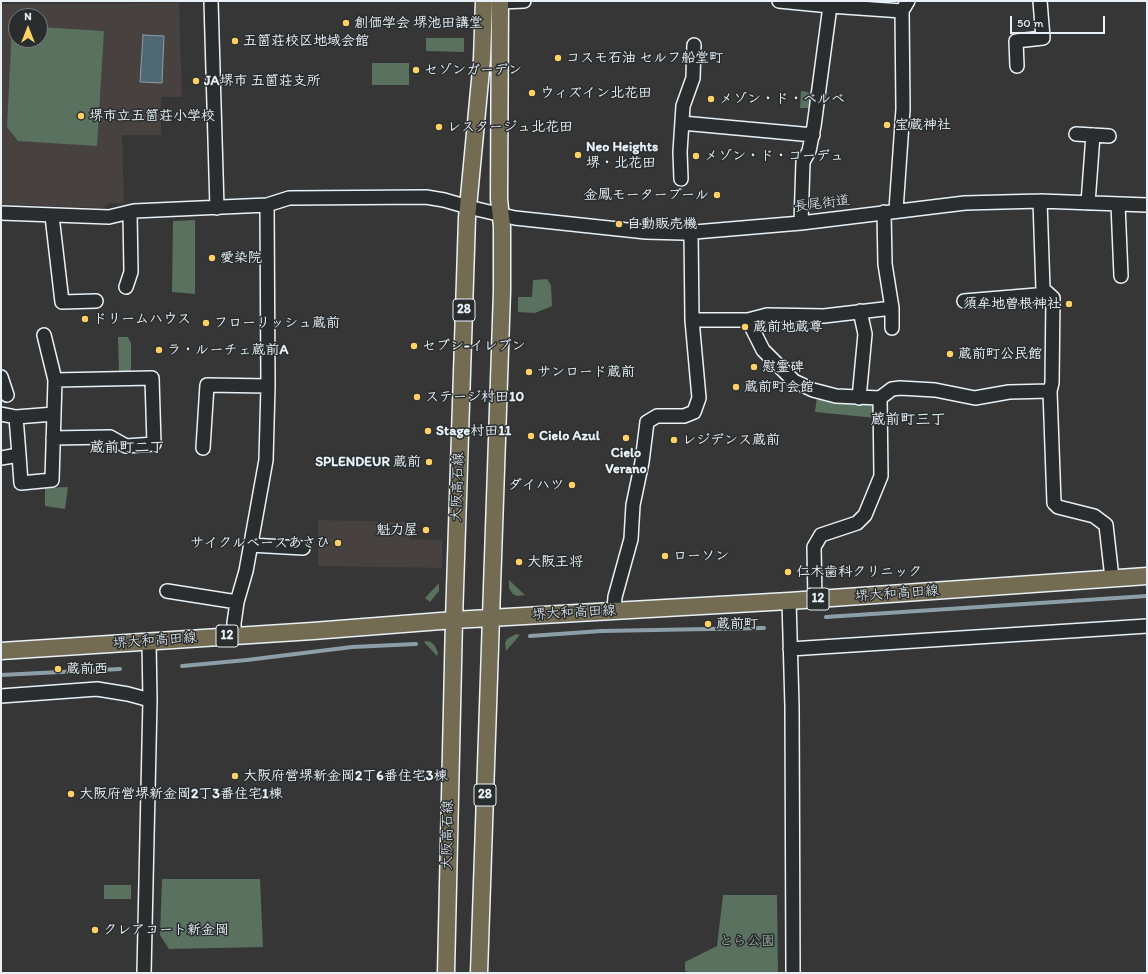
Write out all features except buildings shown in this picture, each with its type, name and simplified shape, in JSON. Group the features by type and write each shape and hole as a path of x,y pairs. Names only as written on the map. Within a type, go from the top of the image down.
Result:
{"main road":[{"name":"大阪高石線","path":"446,973 454,620 468,207 482,59 494,1"},
{"name":"28","path":"479,973 502,291 494,1"},
{"name":"堺大和高田線","path":"1,651 454,620 815,600 1147,576"}],"street":[{"path":"211,1 217,208"},
{"path":"494,1 524,1"},
{"path":"779,1 830,6 905,6 903,109 885,264 892,308 892,328"},
{"path":"1016,66 1016,41 1043,38 1040,1"},
{"path":"801,223 803,162 809,151 812,135 830,6"},
{"path":"681,179 680,152 683,106 693,78 694,45"},
{"path":"682,123 812,135"},
{"path":"1076,134 1109,136"},
{"path":"1088,203 1093,135"},
{"name":"長尾街道","path":"1,213 109,217 130,212 267,205 289,198 426,198 444,200 501,215 646,232 691,232 801,223 965,203 1040,201 1147,205"},
{"path":"1040,201 1043,289 1053,298 1052,383 1049,399 1054,503 1058,507 1094,516 1106,525 1112,578"},
{"path":"1118,204 1121,276"},
{"path":"234,636 237,602 246,571 266,460 268,386 267,205"},
{"path":"126,287 131,272 130,212"},
{"path":"52,216 62,302 96,301"},
{"path":"614,610 615,597 632,539 633,505 642,462 647,422 657,416 684,416 694,412 699,398 692,320 691,232"},
{"path":"964,301 1048,294"},
{"path":"692,320 748,320 767,315 824,316 892,308"},
{"path":"859,398 865,334 860,311"},
{"path":"748,320 763,350 794,381 813,390 836,396 880,398 892,390 900,388 935,390 975,398 1009,392 1050,391"},
{"path":"16,417 21,483 52,480 55,380 44,335"},
{"path":"1,377 7,395"},
{"path":"53,438 110,437 126,446 154,444 152,378 55,380"},
{"path":"203,448 206,385 268,386"},
{"path":"815,600 814,546 821,535 857,523 865,515 881,476 880,398"},
{"path":"1,414 16,417 54,414"},
{"path":"1,458 19,455"},
{"path":"250,545 303,548"},
{"path":"167,591 237,602"},
{"path":"789,601 793,973"},
{"path":"790,649 1147,626"},
{"path":"144,973 150,700 149,642"},
{"path":"1,696 97,689 128,694 150,700"}],"shaded area":[{"name":"堺市立五箇荘小学校","path":"179,3 182,97 161,97 161,135 122,135 124,203 110,203 103,208 1,204 1,4"},
{"path":"318,520 409,522 409,539 442,540 442,568 318,566"}],"green space":[{"path":"48,28 104,31 97,146 18,141 7,127 11,48 48,48"},
{"path":"426,38 464,38 464,52 426,51"},
{"path":"372,63 409,63 409,85 372,85"},
{"path":"801,91 808,92 812,97 811,108 800,108"},
{"path":"195,220 195,294 172,292 173,221"},
{"path":"547,279 551,285 552,306 535,313 518,312 518,297 532,297 533,280"},
{"path":"118,337 128,337 131,343 131,374 119,374"},
{"path":"817,396 844,403 876,404 876,418 815,412"},
{"path":"68,487 65,509 45,506 45,488"},
{"path":"509,580 525,595 517,596 513,594 509,588"},
{"path":"439,583 439,591 430,602 425,598"},
{"path":"516,634 520,635 506,651 505,643 507,639"},
{"path":"424,642 431,642 435,646 438,653 437,656"},
{"path":"162,879 260,879 263,947 169,949 160,935"},
{"path":"104,885 131,885 131,899 104,899"},
{"name":"とら公園","path":"723,895 777,895 778,973 691,973 685,971 685,962 717,946"}],"water":[{"path":"143,35 164,36 162,83 140,82"}],"waterway":[{"path":"826,617 1147,596"},
{"path":"530,636 601,631 764,628"},
{"path":"182,666 247,660 352,647 416,644"},
{"path":"1,675 120,669"}],"place":[{"name":"創価学会 堺池田講堂","path":"346,23"},
{"name":"五箇荘校区地域会館","path":"235,41"},
{"name":"コスモ石油 セルフ船堂町","path":"558,58"},
{"name":"セゾンガーデン","path":"416,70"},
{"name":"JA堺市 五箇荘支所","path":"196,81"},
{"name":"ウィズイン北花田","path":"532,93"},
{"name":"メゾン・ド・ベルベ","path":"711,99"},
{"name":"堺市立五箇荘小学校","path":"81,116"},
{"name":"宝蔵神社","path":"887,125"},
{"name":"レスタージュ北花田","path":"439,127"},
{"name":"Neo Heights 堺・北花田","path":"578,155"},
{"name":"メゾン・ド・コーデュ","path":"696,156"},
{"name":"金鳳モータープール","path":"717,195"},
{"name":"自動販売機","path":"619,224"},
{"name":"愛染院","path":"212,258"},
{"name":"須牟地曽根神社","path":"1069,304"},
{"name":"ドリームハウス","path":"85,319"},
{"name":"フローリッシュ蔵前","path":"206,323"},
{"name":"蔵前地蔵尊","path":"745,327"},
{"name":"セブン-イレブン","path":"414,346"},
{"name":"ラ・ルーチェ蔵前A","path":"159,350"},
{"name":"蔵前町公民館","path":"950,354"},
{"name":"慰霊碑","path":"754,367"},
{"name":"サンロード蔵前","path":"529,372"},
{"name":"蔵前町会館","path":"736,387"},
{"name":"ステージ村田10","path":"417,397"},
{"name":"Stage村田11","path":"428,431"},
{"name":"Cielo Azul","path":"531,436"},
{"name":"Cielo Verano","path":"626,438"},
{"name":"レジデンス蔵前","path":"674,440"},
{"name":"SPLENDEUR 蔵前","path":"429,462"},
{"name":"ダイハツ","path":"572,485"},
{"name":"魁力屋","path":"426,530"},
{"name":"サイクルベースあさひ","path":"338,543"},
{"name":"ローソン","path":"665,556"},
{"name":"大阪王将","path":"519,562"},
{"name":"仁木歯科クリニック","path":"788,572"},
{"name":"蔵前町","path":"708,624"},
{"name":"蔵前西","path":"58,669"},
{"name":"大阪府営堺新金岡2丁6番住宅3棟","path":"235,776"},
{"name":"大阪府営堺新金岡2丁3番住宅1棟","path":"71,794"},
{"name":"クレアコート新金岡","path":"95,930"}],"district":[{"name":"蔵前町三丁","path":"908,420"},
{"name":"蔵前町二丁","path":"127,448"}]}
